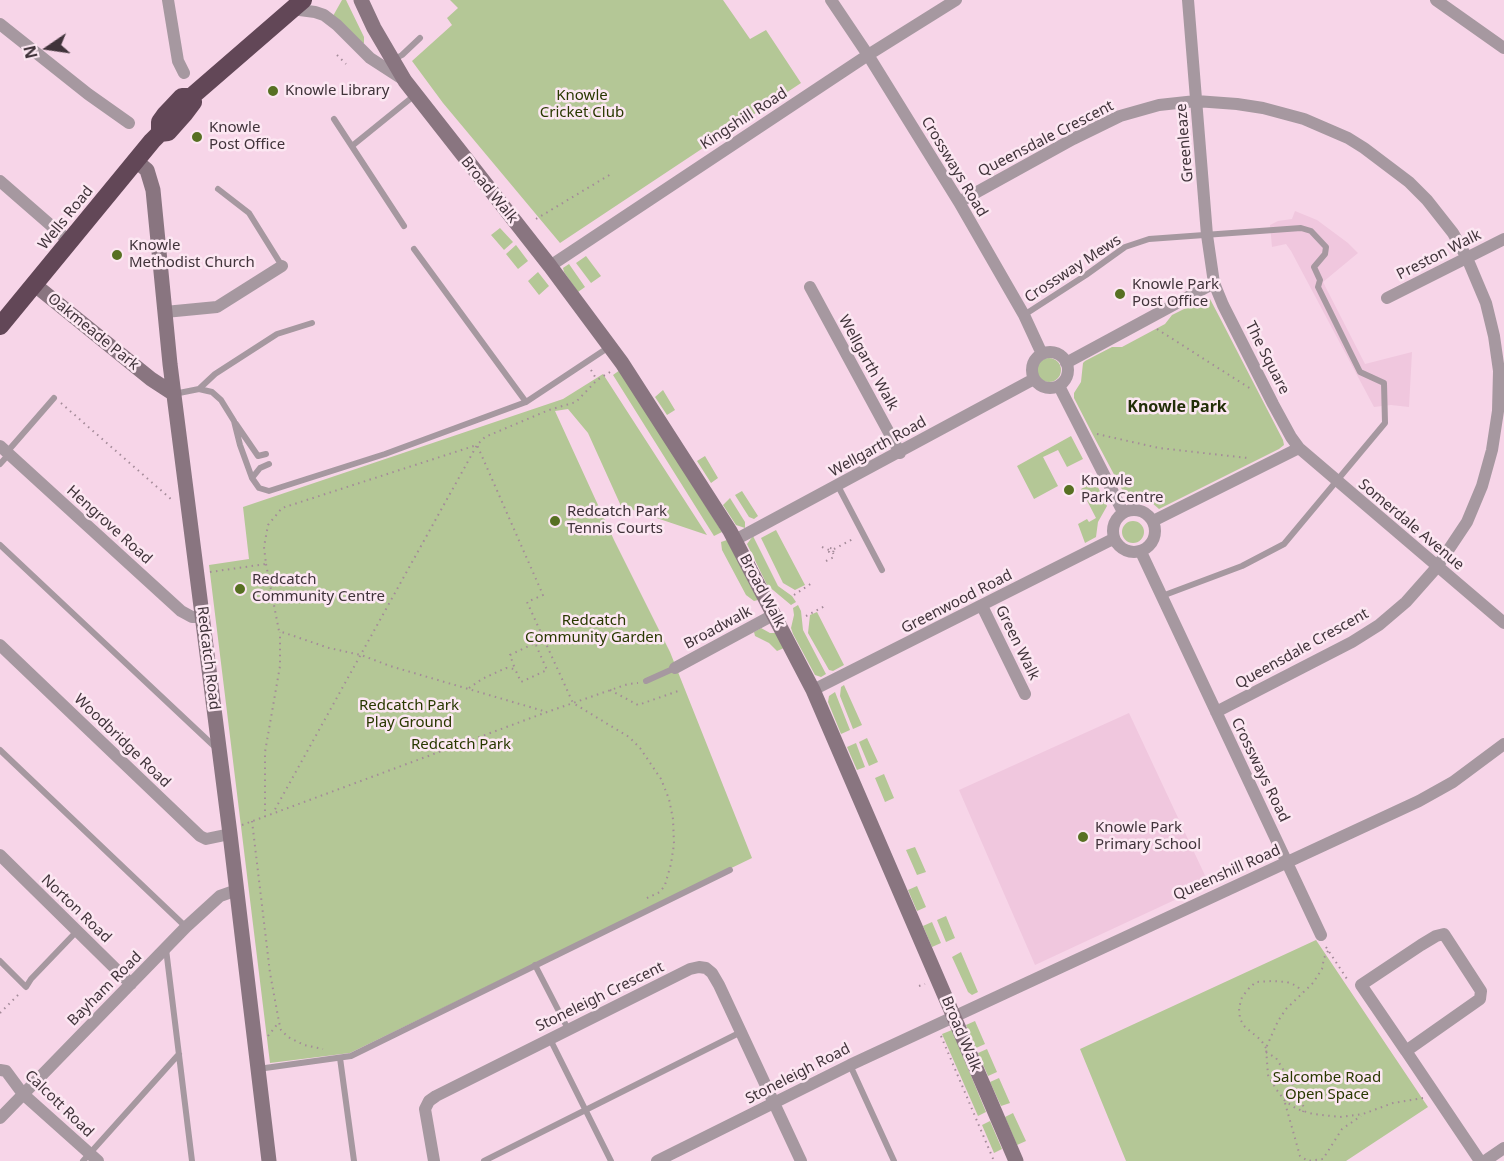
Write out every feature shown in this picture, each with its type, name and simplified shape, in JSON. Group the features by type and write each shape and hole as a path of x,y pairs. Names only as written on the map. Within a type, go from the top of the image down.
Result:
{"highway":[{"name":"Wells Road","path":"2,321 35,285 160,132 168,132 184,114 193,102 190,97 298,5"}],"street":[{"name":"Broad Walk","path":"361,0 374,28 405,81 550,266 622,363 735,540 813,690 1016,1161"},
{"name":"Crossways Road","path":"831,0 868,55 958,202 1024,315 1042,354"},
{"name":"Kingshill Road","path":"550,266 868,55 956,0"},
{"name":"Greenleaze","path":"1188,0 1207,235 1214,283"},
{"path":"1436,0 1504,48"},
{"path":"169,3 178,61 184,73"},
{"name":"Broad Walk","path":"298,5 324,15 370,58 405,81"},
{"path":"0,24 88,94 129,123"},
{"name":"Queensdale Crescent","path":"958,202 1120,116 1160,105 1196,101 1263,108 1305,119 1348,138 1385,162 1427,200 1453,233 1467,258 1485,303 1494,336 1499,371 1498,411 1492,450 1482,486 1467,522 1437,567 1406,602 1379,625 1352,642 1216,712"},
{"name":"Redcatch Road","path":"136,161 147,170 153,190 165,312 163,338 170,364 190,516 269,1161"},
{"path":"0,181 70,242"},
{"name":"Preston Walk","path":"1387,298 1504,239"},
{"path":"165,312 217,308 282,266"},
{"path":"1066,363 1214,283"},
{"name":"The Square","path":"1214,283 1222,305 1273,404 1299,448"},
{"name":"Oakmeade Park","path":"35,285 151,379 174,394"},
{"name":"Wellgarth Walk","path":"810,287 900,453"},
{"path":"1042,354 1059,355 1066,363 1067,376 1059,386 1042,387 1034,379 1032,374 1034,362 1042,354"},
{"name":"Oakmeade Park","path":"151,379 163,377 170,364"},
{"name":"Wellgarth Road","path":"735,540 1034,379"},
{"path":"1059,386 1124,512"},
{"path":"1153,521 1299,448"},
{"name":"Somerdale Avenue","path":"1299,448 1504,623"},
{"name":"Hengrove Road","path":"5,451 181,611 192,617 202,617"},
{"path":"1130,510 1143,512 1153,521 1154,539 1149,547 1141,552 1134,553 1122,549 1113,539 1113,524 1124,512 1130,510"},
{"name":"Greenwood Road","path":"813,690 982,606 1053,564 1113,539"},
{"name":"Crossways Road","path":"1141,552 1321,936"},
{"name":"Green Walk","path":"982,606 1025,694"},
{"name":"Broadwalk","path":"675,668 775,614"},
{"name":"Woodbridge Road","path":"0,645 200,836 206,838 230,834"},
{"name":"Queenshill Road","path":"954,1017 1117,939 1419,801 1453,782 1504,744"},
{"name":"Norton Road","path":"0,855 131,984"},
{"name":"Bayham Road","path":"0,1118 186,927 220,896 237,891"},
{"path":"1406,1051 1480,999 1481,991 1444,934 1428,940 1361,985 1480,1161"},
{"name":"Stoneleigh Crescent","path":"434,1161 425,1109 429,1101 568,1029 690,969 699,968 706,968 712,973 801,1161"},
{"name":"Stoneleigh Road","path":"657,1161 849,1065 954,1017"},
{"name":"Calcott Road","path":"0,1070 6,1071 23,1094 90,1159"},
{"path":"1485,1161 1504,1148"}],"lane":[{"path":"392,60 402,55 420,38"},
{"path":"352,146 415,95"},
{"path":"334,119 404,226"},
{"path":"218,189 249,213 282,266"},
{"name":"Crossway Mews","path":"1024,315 1125,247 1149,239 1301,228 1311,231 1326,248 1325,254 1314,267 1320,280 1318,287 1360,372 1384,383 1386,421 1336,481"},
{"path":"414,249 526,402"},
{"path":"199,389 215,374 277,334 312,323"},
{"path":"234,422 252,478 260,488 269,491 385,454 526,402 610,347"},
{"path":"174,394 199,389 212,392 221,400 258,456 266,453"},
{"path":"0,464 5,451 54,398"},
{"path":"252,478 260,468 269,464"},
{"path":"1161,596 1242,566 1284,544 1336,481"},
{"path":"838,486 882,570"},
{"path":"0,545 220,752"},
{"path":"646,681 675,668"},
{"path":"0,750 186,927"},
{"path":"257,1069 351,1056 730,870"},
{"path":"0,961 26,987 77,932"},
{"path":"166,949 192,1161"},
{"path":"535,965 568,1029"},
{"path":"484,1161 741,1032"},
{"path":"550,1039 611,1161"},
{"path":"90,1159 179,1054"},
{"path":"340,1058 354,1161"},
{"path":"849,1065 894,1161"}],"path":[{"path":"337,55 346,64"},
{"path":"536,219 611,174"},
{"path":"135,262 143,265"},
{"path":"1144,321 1204,357 1273,404"},
{"path":"273,813 477,445 485,437 549,410 566,407 576,402 597,380 622,363"},
{"path":"54,398 190,516"},
{"path":"1083,431 1159,448 1276,460"},
{"path":"265,817 265,752 280,666 279,631 264,547 268,525 282,508 477,445"},
{"path":"477,445 543,596 527,602 573,703 629,737 640,748 661,779 669,799 674,844 671,864 665,885 660,892 640,902"},
{"path":"822,548 829,550 830,553 863,533"},
{"path":"826,561 834,556 833,551"},
{"path":"197,576 266,564"},
{"path":"794,595 812,583"},
{"path":"806,616 825,606"},
{"path":"279,631 329,648 361,655 390,666 547,712"},
{"path":"535,643 547,670 521,682 515,669 510,655 535,643"},
{"path":"541,657 549,653"},
{"path":"469,688 482,679 506,669 515,669"},
{"path":"230,834 238,827 252,821 547,712 628,684 646,681"},
{"path":"610,690 638,705 681,690"},
{"path":"252,821 270,974 281,1030 288,1037 304,1045 323,1049 332,1048"},
{"path":"1321,936 1351,986 1361,985"},
{"path":"1266,1050 1278,1021 1286,1009 1313,982 1322,969 1328,951"},
{"path":"1303,993 1297,986 1287,982 1256,982 1242,997 1239,1008 1240,1019 1245,1028 1261,1040 1266,1050 1268,1076 1285,1101 1300,1156 1308,1161 1323,1159 1342,1130 1363,1114"},
{"path":"0,1013 26,987"},
{"path":"936,1025 994,1161"},
{"path":"1266,1050 1276,1058 1298,1093 1304,1108 1303,1112"},
{"path":"1285,1101 1303,1112 1340,1116 1363,1114 1393,1103 1429,1097 1434,1094"}],"shaded area":[{"path":"1295,211 1317,220 1358,253 1323,282 1365,364 1412,352 1409,407 1391,405 1374,407 1291,251 1286,244 1272,247 1270,225 1292,219"},
{"name":"Knowle Park Primary School","path":"1129,713 1209,884 1035,965 959,790"}],"green space":[{"path":"342,0 346,0 364,37 364,43 361,43 333,16"},
{"name":"Knowle Cricket Club","path":"450,0 723,0 750,39 766,30 801,83 560,243 443,103 412,61 452,25 447,18 458,8"},
{"path":"500,228 513,242 504,250 491,235"},
{"path":"516,245 528,261 518,269 506,254"},
{"path":"586,256 601,276 591,283 576,263"},
{"path":"569,264 585,287 578,292 564,272 563,268"},
{"path":"538,272 549,286 539,295 528,281"},
{"path":"1206,298 1210,299 1284,445 1159,509 1144,499 1126,497 1074,398 1074,393 1081,382 1085,361 1112,347 1122,347 1165,324 1172,315"},
{"path":"1049,358 1057,362 1061,370 1057,378 1049,382 1041,378 1037,370 1041,362"},
{"path":"620,370 722,532 714,536 613,375"},
{"name":"Redcatch Park","path":"603,374 707,535 621,506 588,433 568,409 555,411 614,540 670,652 752,858 350,1053 270,1063 209,565 249,559 243,507 563,399"},
{"path":"663,390 675,410 667,415 655,397"},
{"path":"1071,436 1083,459 1067,467 1058,450 1043,457 1058,486 1034,499 1017,466"},
{"path":"705,456 718,478 711,483 697,461"},
{"path":"1095,481 1107,506 1098,522 1096,537 1085,543 1078,524 1087,519 1089,522 1096,518 1081,489"},
{"path":"742,491 758,516 754,519 749,517 735,495"},
{"path":"730,498 745,522 745,528 736,525 723,505"},
{"path":"1129,521 1137,521 1144,528 1144,536 1137,543 1129,543 1122,536 1122,528"},
{"path":"776,530 805,585 795,590 783,583 761,538"},
{"path":"753,536 778,586 792,596 796,602 791,605 767,585 747,544"},
{"path":"727,540 758,600 754,601 746,595 722,550 721,542"},
{"path":"798,605 803,630 826,674 821,677 815,675 791,628 793,608"},
{"path":"817,612 844,665 833,671 829,670 808,633 810,615"},
{"path":"761,628 770,633 776,633 784,648 777,651 769,643 755,636 754,632"},
{"path":"844,685 862,725 853,729 840,696 841,687"},
{"path":"835,692 850,730 841,734 828,702 829,696"},
{"path":"867,738 878,762 869,766 859,742"},
{"path":"856,743 865,767 857,770 847,747"},
{"path":"884,774 894,798 885,802 875,778"},
{"path":"915,847 926,872 917,875 906,850"},
{"path":"917,886 926,907 917,911 908,890"},
{"path":"946,916 955,938 946,942 937,920"},
{"path":"932,922 941,943 932,947 923,926"},
{"name":"Salcombe Road Open Space","path":"1316,940 1428,1107 1346,1161 1126,1161 1080,1049"},
{"path":"961,952 978,992 972,995 968,992 952,957"},
{"path":"975,1021 985,1044 976,1048 966,1025"},
{"path":"952,1030 986,1112 978,1116 942,1034"},
{"path":"987,1049 997,1072 988,1076 978,1053"},
{"path":"999,1078 1010,1103 1001,1106 990,1082"},
{"path":"1013,1113 1026,1141 1017,1145 1005,1117"},
{"path":"990,1121 1002,1149 994,1153 982,1125"}],"place":[{"name":"Knowle Library","path":"273,91"},
{"name":"Knowle Post Office","path":"197,137"},
{"name":"Knowle Methodist Church","path":"117,255"},
{"name":"Knowle Park Post Office","path":"1120,294"},
{"name":"Knowle Park Centre","path":"1069,490"},
{"name":"Redcatch Park Tennis Courts","path":"555,521"},
{"name":"Redcatch Community Centre","path":"240,589"},
{"name":"Knowle Park Primary School","path":"1083,837"}],"district":[{"name":"Knowle Park","path":"1177,407"}],"park label":[{"name":"Redcatch Community Garden","path":"594,630"},
{"name":"Redcatch Park Play Ground","path":"409,714"}]}
